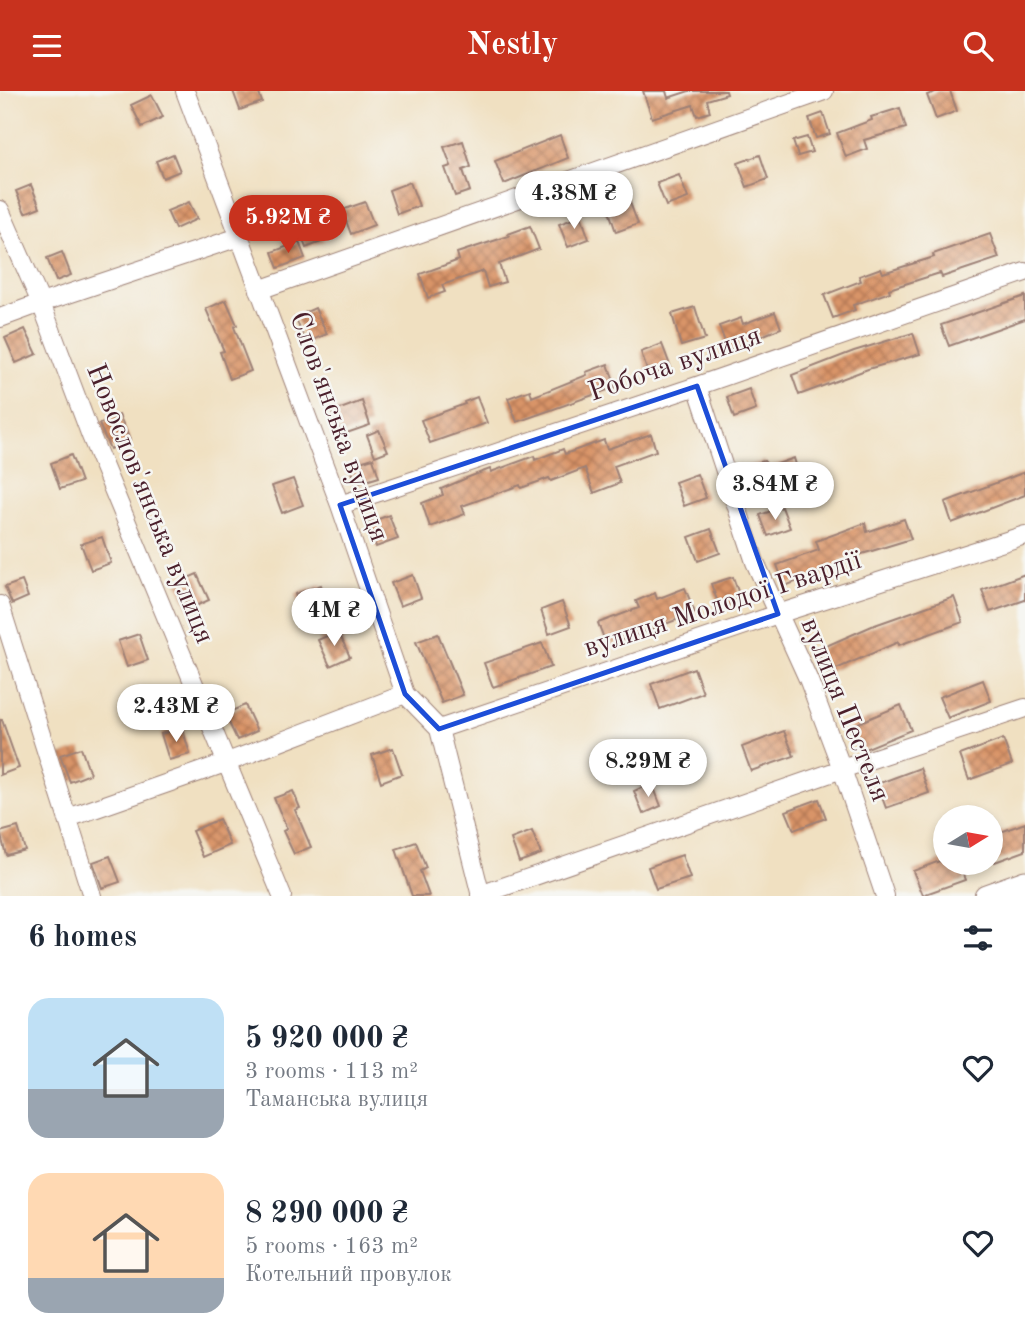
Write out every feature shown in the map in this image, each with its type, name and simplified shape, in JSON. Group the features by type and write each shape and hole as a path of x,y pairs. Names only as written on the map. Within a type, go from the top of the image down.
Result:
{"street":[{"name":"Слов'янська вулиця","path":"185,91 340,505 405,694 439,729 480,895"},
{"path":"259,290 824,91"},
{"name":"Новослов'янська вулиця","path":"0,210 41,303 91,436 282,896"},
{"path":"0,318 239,237"},
{"name":"Робоча вулиця","path":"340,505 697,386 1025,272"},
{"name":"вулиця Пестеля","path":"697,386 755,562 809,681 885,896"},
{"name":"вулиця Молодої Гвардії","path":"439,729 778,614 1025,535"},
{"path":"0,605 92,896"},
{"path":"68,818 225,763 405,694"},
{"path":"480,895 1025,708"},
{"path":"986,896 1025,882"}],"highlighted area":[{"path":"697,386 778,614 439,729 405,694 340,505"}],"building":[{"path":"233,91 258,91 262,102 240,110"},
{"path":"643,91 666,91 668,98 689,91 726,91 727,94 707,100 710,112 697,116 693,105 652,118"},
{"path":"950,91 957,111 936,119 927,95"},
{"path":"152,95 163,117 142,127 131,105"},
{"path":"900,108 906,128 864,140 867,149 846,157 837,133 872,120 871,117"},
{"path":"823,113 830,134 816,138 809,118"},
{"path":"560,135 568,158 504,184 495,161"},
{"path":"807,137 812,152 798,156 793,141"},
{"path":"463,141 471,167 463,170 470,191 455,196 445,168 451,166 444,147"},
{"path":"173,154 180,171 163,178 156,161"},
{"path":"760,155 768,179 747,187 738,163"},
{"path":"679,175 688,198 666,206 657,183"},
{"path":"410,182 419,206 397,214 389,190"},
{"path":"31,185 40,207 25,213 16,191"},
{"path":"629,200 638,224 616,232 608,208"},
{"path":"189,202 197,219 175,229 167,211"},
{"path":"365,202 374,225 351,234 342,210"},
{"path":"314,212 324,241 306,248 295,219"},
{"path":"581,216 589,239 568,247 559,224"},
{"path":"530,226 539,249 499,264 505,282 488,287 483,271 442,285 445,292 428,298 420,274 459,260 457,253"},
{"path":"990,234 999,258 942,277 940,273 889,289 890,292 853,305 855,310 833,318 824,295 861,281 859,276 881,268 883,273 934,257 933,254"},
{"path":"299,242 305,258 278,268 272,252"},
{"path":"62,252 71,275 56,281 47,258"},
{"path":"1025,296 1025,319 949,346 941,325"},
{"path":"226,300 251,371 230,379 220,352 224,351 206,309"},
{"path":"695,307 705,339 681,346 672,314"},
{"path":"315,308 327,334 306,343 295,317"},
{"path":"775,312 781,328 728,350 719,326 741,318 743,324"},
{"path":"25,329 37,354 16,363 5,338"},
{"path":"913,333 920,354 868,369 799,395 792,375 854,351"},
{"path":"662,344 671,368 649,376 641,352"},
{"path":"608,364 616,387 517,422 508,398 530,390 532,397"},
{"path":"749,389 756,410 734,418 727,397"},
{"path":"477,397 487,423 430,443 421,420"},
{"path":"362,401 370,425 341,435 332,412"},
{"path":"119,415 130,440 110,449 99,424"},
{"path":"379,430 388,451 375,456 367,435"},
{"path":"651,434 656,451 614,466 620,483 594,493 585,468 551,481 549,478 521,488 520,485 462,506 465,514 430,527 422,503 443,495 441,489 469,477 534,456 535,460 563,449 565,454 604,440 607,449"},
{"path":"71,455 81,482 60,489 51,463"},
{"path":"373,458 379,477 356,484 350,465"},
{"path":"794,458 799,475 752,490 744,467 764,461 769,467"},
{"path":"1025,472 1025,495 952,523 945,502"},
{"path":"697,474 706,498 684,506 675,482"},
{"path":"293,479 303,505 282,513 272,486"},
{"path":"782,507 790,528 768,536 760,515"},
{"path":"389,515 398,539 376,547 368,523"},
{"path":"904,519 911,539 839,561 840,565 785,586 777,565 819,550 816,541 865,523 867,532"},
{"path":"711,529 720,553 698,561 689,537"},
{"path":"102,537 111,563 91,570 81,544"},
{"path":"197,574 209,600 189,609 177,583"},
{"path":"1025,574 1025,600 990,612 982,590"},
{"path":"413,575 421,598 400,606 391,583"},
{"path":"733,577 741,600 720,608 711,584"},
{"path":"22,581 28,597 12,604 5,587"},
{"path":"321,585 329,606 302,615 295,594"},
{"path":"685,588 695,613 607,646 598,623 639,608 636,601 655,593 657,599"},
{"path":"954,597 963,622 899,645 898,642 827,673 817,650 872,626"},
{"path":"562,602 571,626 549,634 541,610"},
{"path":"338,631 350,657 330,666 318,640"},
{"path":"139,634 148,660 127,667 118,641"},
{"path":"438,634 463,695 442,703 416,642"},
{"path":"542,643 551,667 493,687 484,663"},
{"path":"694,668 703,693 660,709 651,684"},
{"path":"983,680 991,701 948,718 939,697"},
{"path":"245,705 257,731 237,740 225,714"},
{"path":"901,705 911,730 860,751 851,726"},
{"path":"0,720 19,768 0,775"},
{"path":"182,727 190,754 169,760 161,734"},
{"path":"784,731 794,756 751,771 742,747"},
{"path":"1003,739 1012,764 969,780 960,755"},
{"path":"81,748 90,774 70,782 60,755"},
{"path":"393,748 402,774 381,782 372,755"},
{"path":"920,768 929,793 886,808 877,784"},
{"path":"652,783 661,806 643,814 634,791"},
{"path":"293,791 300,808 295,810 311,847 294,854 283,831 287,829 274,798"},
{"path":"819,799 826,818 794,830 786,811"},
{"path":"219,819 230,845 203,857 192,831"},
{"path":"1025,823 1025,851 1003,859 1003,831"},
{"path":"18,827 25,850 6,855 0,832"},
{"path":"532,831 541,854 519,862 511,839"},
{"path":"416,842 426,868 420,871 429,896 412,896 396,849"},
{"path":"682,855 690,878 656,889 648,867"},
{"path":"110,856 120,882 102,888 93,862"},
{"path":"933,864 933,875 963,875 965,880 923,895 913,871"}]}
